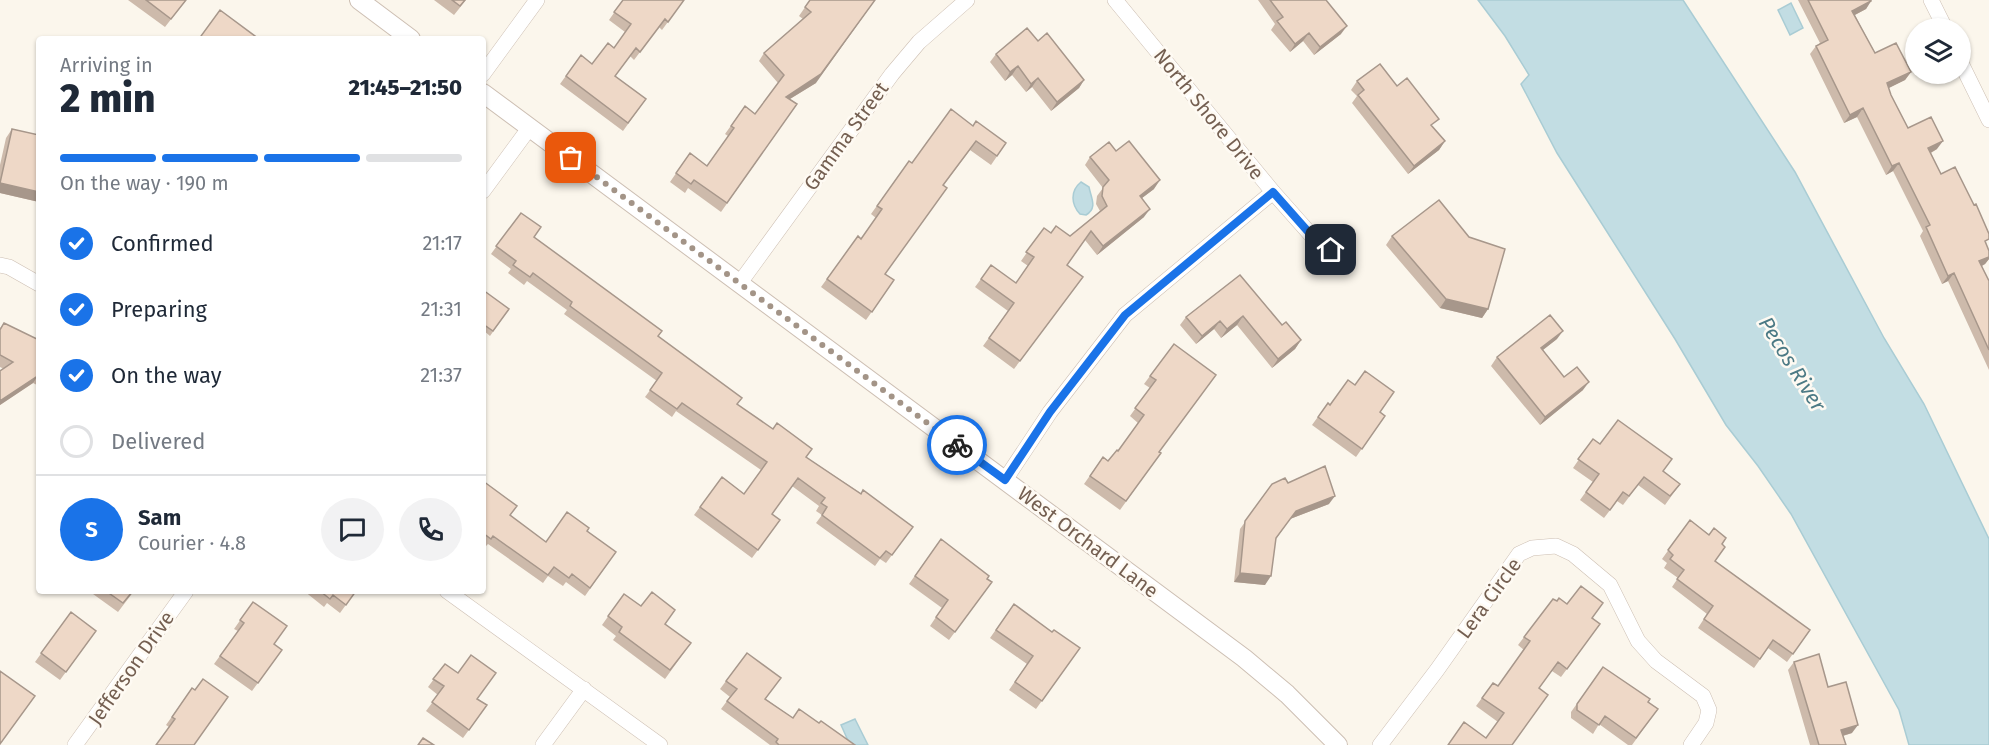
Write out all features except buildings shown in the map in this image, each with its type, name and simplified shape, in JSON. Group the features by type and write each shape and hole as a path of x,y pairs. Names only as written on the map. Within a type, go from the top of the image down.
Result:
{"street":[{"path":"359,0 407,36"},
{"path":"486,70 537,0"},
{"name":"Gamma Street","path":"739,284 892,74 919,42 967,0"},
{"name":"North Shore Drive","path":"1115,0 1273,192 1319,244 1331,250"},
{"path":"1931,0 1940,18"},
{"path":"1971,83 1989,120"},
{"name":"West Orchard Lane","path":"486,95 1244,658 1287,694 1338,745"},
{"path":"486,187 530,127"},
{"path":"1005,480 1050,412 1125,315 1273,192"},
{"path":"0,265 9,267 36,282"},
{"name":"Lera Circle","path":"1380,745 1519,554 1532,548 1556,546 1573,554 1610,585 1638,641 1656,661 1704,696 1709,710 1706,723 1691,745"},
{"name":"Jefferson Drive","path":"75,745 184,594"},
{"path":"451,594 660,745"},
{"path":"543,745 584,689"}],"water":[{"name":"Pecos River","path":"1478,0 1683,0 1795,172 1884,338 1924,404 1989,539 1989,745 1909,745 1899,710 1791,514 1726,425 1675,339 1557,153 1521,84 1529,75 1505,36"},
{"path":"1791,3 1803,28 1790,35 1778,10"},
{"path":"1081,182 1089,187 1093,202 1092,209 1086,215 1080,214 1073,202 1073,193"},
{"path":"855,719 868,745 850,745 841,725"}],"way so far":[{"path":"571,158 957,445"}],"route":[{"path":"957,445 1005,480 1050,412 1125,315 1273,192 1312,237 1319,244 1331,250"}]}
